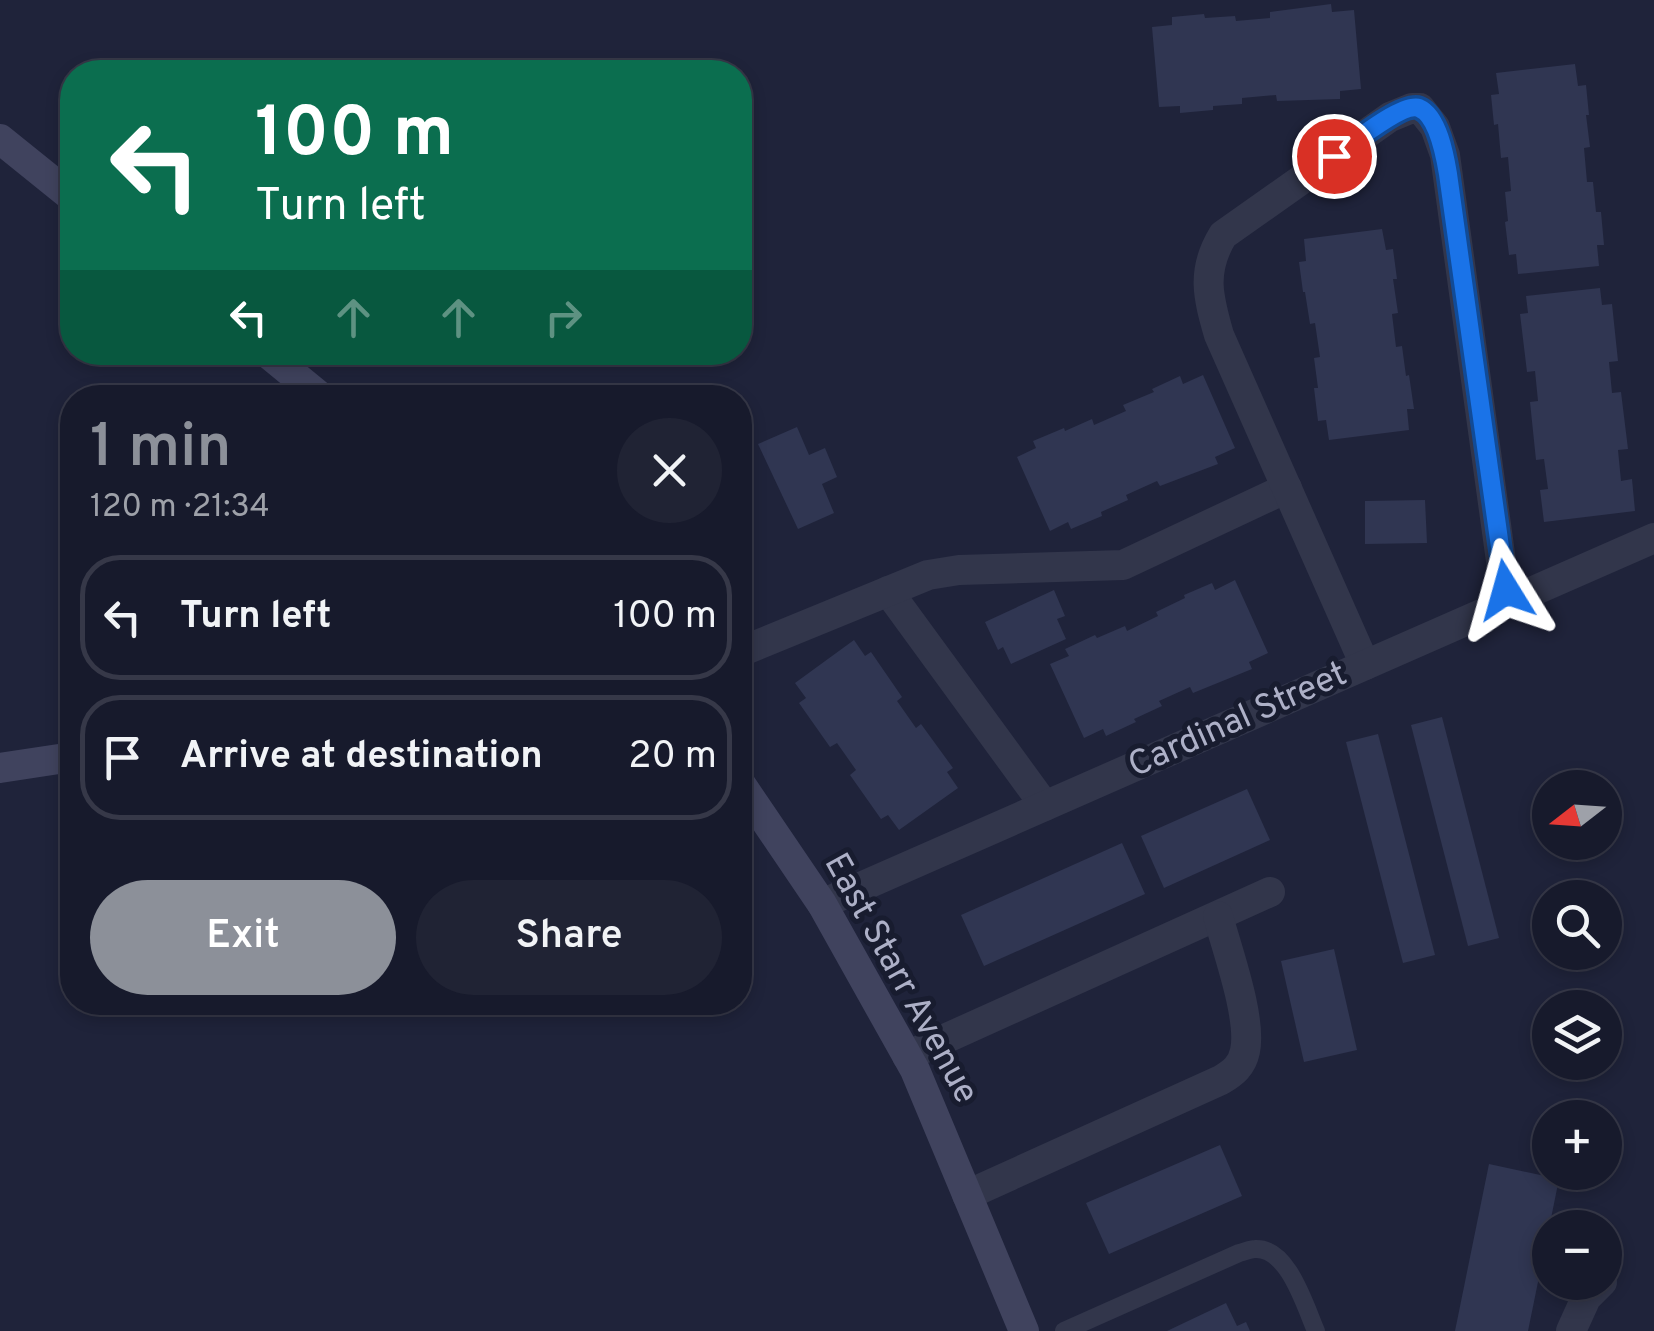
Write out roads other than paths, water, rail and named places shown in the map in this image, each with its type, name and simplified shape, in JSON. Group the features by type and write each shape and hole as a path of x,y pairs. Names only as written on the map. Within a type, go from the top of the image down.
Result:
{"main road":[{"path":"0,139 60,187"},
{"path":"282,365 306,385"},
{"path":"0,768 60,758"},
{"name":"East Starr Avenue","path":"752,801 822,904 907,1056 1024,1331"}],"street":[{"path":"1365,666 1220,335 1212,310 1208,270 1212,252 1223,236 1390,117 1412,108 1420,108 1442,142 1510,602"},
{"path":"752,647 928,576 959,570 1123,565 1287,488"},
{"name":"Cardinal Street","path":"822,904 1654,538"},
{"path":"888,592 1045,806"},
{"path":"907,1056 1270,892"},
{"path":"967,1195 1235,1072 1246,1052 1246,1030 1218,916"},
{"path":"1572,1331 1585,1300"}],"lane":[{"path":"1064,1331 1255,1248 1280,1258 1316,1331"}]}
